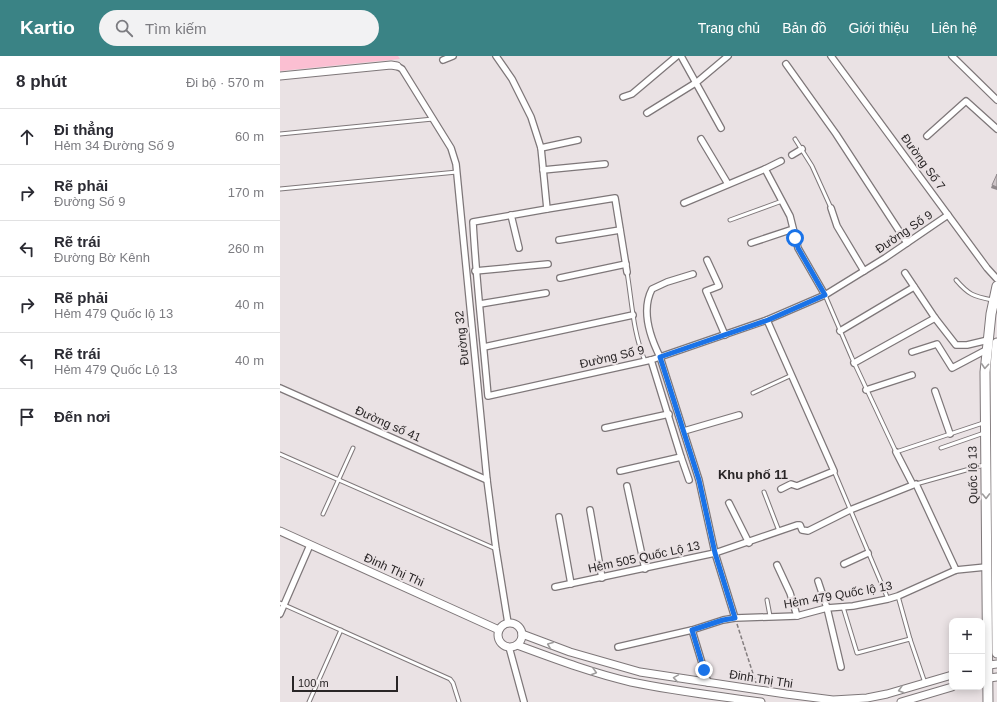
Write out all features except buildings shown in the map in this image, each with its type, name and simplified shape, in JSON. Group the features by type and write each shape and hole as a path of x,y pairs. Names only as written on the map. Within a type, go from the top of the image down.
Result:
{"highway":[{"name":"Quốc lộ 13","path":"988,702 989,665 986,567 984,372 986,350 997,286"},
{"name":"Quốc lộ 13","path":"997,343 995,368 997,653"}],"street":[{"path":"443,60 453,56"},
{"path":"496,56 512,79 531,117 541,148 547,208"},
{"path":"623,97 632,94 677,56"},
{"path":"681,56 697,82 721,128"},
{"path":"647,113 697,82 728,56"},
{"name":"Đường Số 7","path":"832,56 987,268 997,279"},
{"path":"952,56 997,100"},
{"path":"786,64 836,134 908,243"},
{"path":"280,76 391,65 397,66"},
{"name":"Đường 32","path":"397,66 402,69 454,155 457,172 487,480 508,623"},
{"path":"927,136 966,101 997,129"},
{"path":"701,139 728,184"},
{"path":"541,148 578,140"},
{"path":"792,155 802,150"},
{"path":"684,203 781,161"},
{"path":"543,170 605,164"},
{"path":"765,169 790,216 798,248 825,295"},
{"path":"627,272 615,198 547,208 473,222 475,271 484,347 633,315"},
{"path":"831,208 837,226 864,271"},
{"path":"511,215 519,248"},
{"name":"Đường Số 9","path":"484,347 488,396 660,357 768,320 825,295 886,258 948,215"},
{"path":"751,244 793,229"},
{"path":"559,240 620,230"},
{"path":"707,260 719,286 706,292 725,335"},
{"path":"475,271 548,264"},
{"path":"560,278 626,264"},
{"path":"905,273 935,318 956,344 967,345 988,340"},
{"path":"692,274 655,287 650,292 647,309 648,322 699,480 715,553 735,618"},
{"path":"840,331 914,286"},
{"path":"480,304 546,293"},
{"path":"854,363 935,318"},
{"path":"768,320 834,471 797,486 791,484 781,488"},
{"path":"912,352 937,344 952,368 986,350"},
{"path":"648,360 669,414 689,480"},
{"path":"866,390 912,375"},
{"name":"Đường số 41","path":"280,388 487,480"},
{"path":"935,391 950,434"},
{"path":"605,428 669,414"},
{"path":"684,430 739,415"},
{"path":"896,452 915,485 956,570"},
{"path":"620,471 681,457"},
{"name":"Hẻm 505 Quốc Lộ 13","path":"555,587 715,553 749,543 798,525 800,525 802,530 808,531 850,510 915,485"},
{"path":"627,486 645,569"},
{"path":"729,503 749,543"},
{"path":"590,510 602,578"},
{"path":"558,517 571,584"},
{"name":"Đinh Thị Thi","path":"280,532 499,630"},
{"path":"280,614 282,604 310,545"},
{"path":"844,564 868,553"},
{"path":"777,565 790,593 797,616"},
{"name":"Hẻm 479 Quốc lộ 13","path":"618,647 692,630 723,620 770,616 797,616 828,608 844,607 888,599 956,570 986,567"},
{"path":"818,580 828,608 841,668"},
{"path":"508,623 519,626 522,634 520,642 517,645 510,647 505,646 499,641 498,637 501,626 508,623"},
{"path":"692,630 708,683"},
{"name":"Đinh Thị Thi","path":"522,634 570,652 613,665 657,675 833,700 867,698 887,694 949,676"},
{"name":"Đinh Thị Thi","path":"517,645 575,666 630,682 671,690 761,702"},
{"path":"510,647 524,702"},
{"path":"901,702 949,688"}],"lane":[{"path":"280,134 433,119"},
{"path":"795,139 819,181 831,208"},
{"path":"280,189 457,172"},
{"path":"730,220 782,201"},
{"path":"627,272 637,340 648,360"},
{"path":"956,280 966,291 971,294 994,301"},
{"path":"825,295 866,390 896,452 984,422"},
{"path":"753,394 792,375"},
{"path":"941,448 985,433"},
{"path":"323,514 353,448"},
{"path":"280,454 496,549"},
{"path":"915,485 985,465"},
{"path":"834,471 888,599"},
{"path":"764,492 779,531"},
{"path":"898,596 910,639 925,683"},
{"path":"767,600 770,616"},
{"path":"282,604 450,678 459,702"},
{"path":"844,607 857,653 910,639"},
{"path":"309,702 341,630"}],"path":[{"path":"735,618 758,690"}],"shaded area":[{"path":"280,56 398,56 400,59 280,71"}],"district":[{"name":"Khu phố 11","path":"753,474"}],"route":[{"path":"704,670 692,630 723,620 735,618 715,553 699,480 660,357 768,320 825,295 798,248 795,238"}]}
